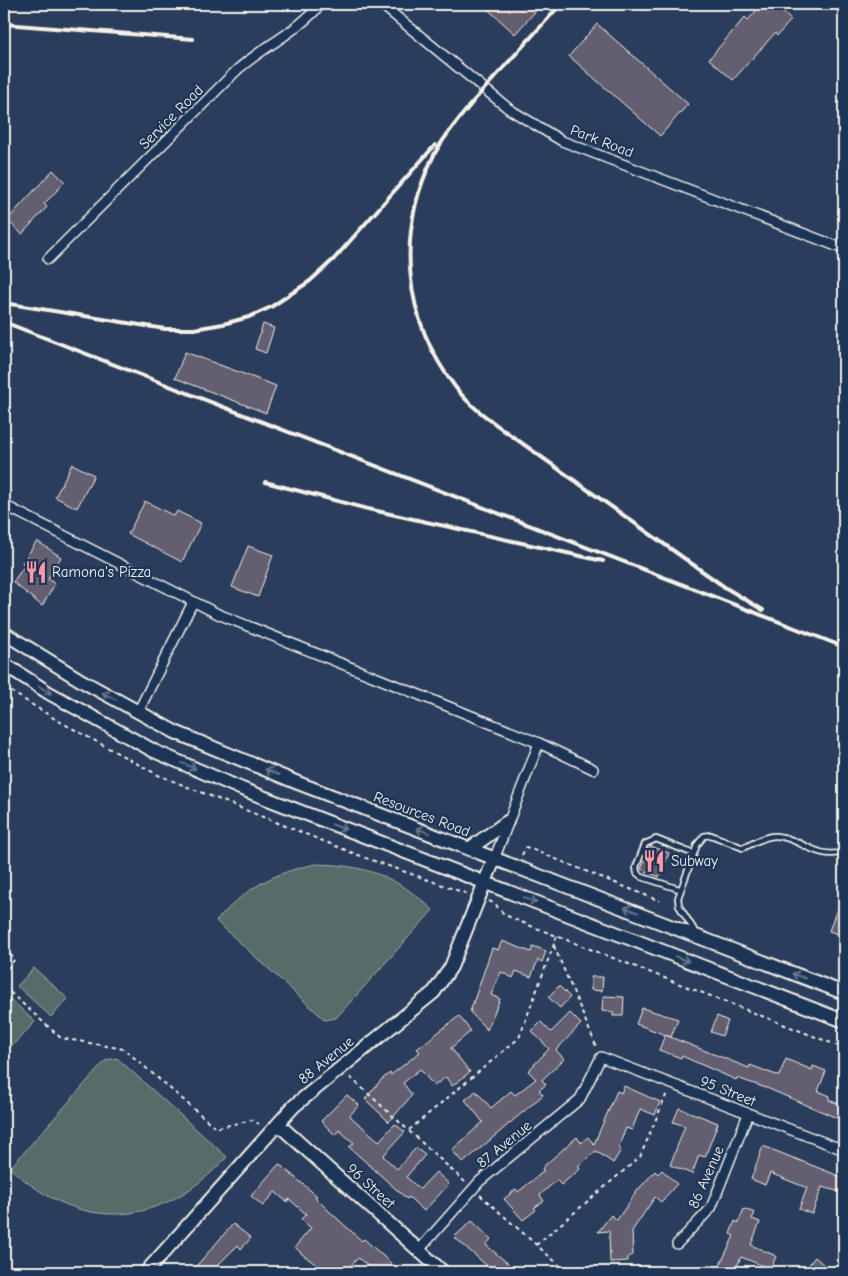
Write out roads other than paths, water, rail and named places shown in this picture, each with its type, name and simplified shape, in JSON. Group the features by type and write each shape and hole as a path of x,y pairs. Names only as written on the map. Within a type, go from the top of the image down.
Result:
{"main road":[{"name":"Resources Road","path":"4,632 82,681 175,732 289,780 842,991"},
{"path":"4,664 49,693 154,751 242,789 844,1021"},
{"path":"469,849 507,822"},
{"name":"88 Avenue","path":"146,1272 294,1106 416,1008 444,980 495,857"},
{"name":"96 Street","path":"278,1124 443,1272"}],"street":[{"name":"Service Road","path":"48,259 237,70 255,54 302,24 321,4"},
{"name":"Park Road","path":"381,4 509,109 562,141 844,249"},
{"path":"4,505 218,614 539,742 593,769"},
{"path":"138,712 193,602"},
{"path":"495,857 539,742"},
{"name":"95 Street","path":"601,1057 844,1150"},
{"name":"87 Avenue","path":"418,1250 473,1189 580,1099 601,1057"},
{"name":"86 Avenue","path":"677,1244 710,1208 748,1114"}],"lane":[{"path":"698,936 679,906 678,898 679,889 699,841 708,835 743,848 774,836 827,855 844,852"},
{"path":"679,889 642,877 637,873 636,867 645,844 656,839 694,854"}],"railway":[{"path":"468,107 561,4"},
{"path":"4,24 193,39"},
{"path":"472,103 447,134 434,155 422,185 414,215 410,245 415,305 438,361 461,394 490,420 726,588 763,610"},
{"path":"4,303 165,329 194,329 249,317 271,307 310,281 334,259 435,145"},
{"path":"4,322 844,647"},
{"path":"265,482 368,509 603,561"}],"place":[{"name":"Ramona's Pizza","path":"36,572"},
{"name":"Subway","path":"654,861"}]}
